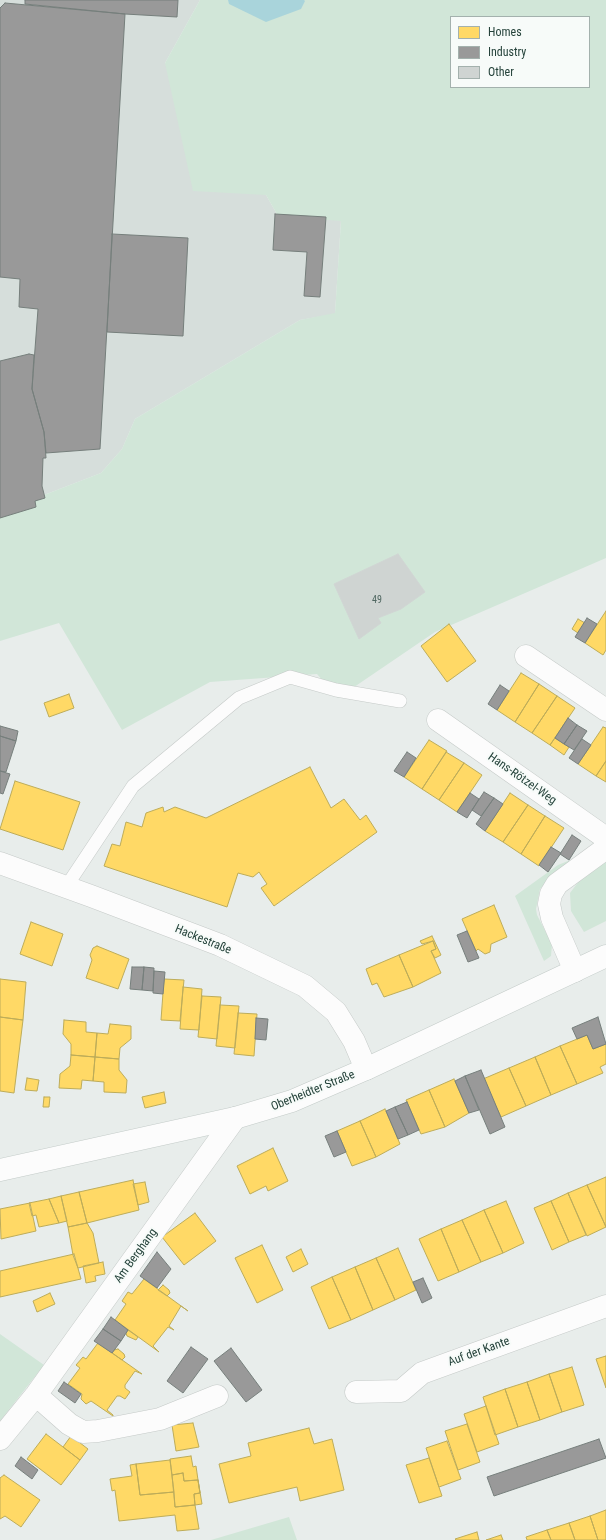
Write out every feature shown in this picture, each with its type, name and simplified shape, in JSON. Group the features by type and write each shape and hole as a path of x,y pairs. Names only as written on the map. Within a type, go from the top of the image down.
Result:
{"street":[{"path":"526,656 606,710"},
{"name":"Hans-Rötzel-Weg","path":"438,720 606,838"},
{"path":"575,971 552,918 549,904 551,894 557,884 606,848"},
{"name":"Hackestraße","path":"0,863 220,946 305,986 336,1012 354,1041 366,1069"},
{"name":"Oberheidter Straße","path":"0,1170 235,1118 292,1101 366,1069 606,956"},
{"name":"Am Berghang","path":"0,1439 36,1395 235,1118"},
{"name":"Auf der Kante","path":"356,1392 401,1391 422,1373 606,1306"},
{"path":"36,1395 69,1424 83,1432 98,1431 160,1419 217,1396"}],"lane":[{"path":"66,887 133,786 240,698 290,678 336,690 400,701"}],"shaded area":[{"path":"0,0 200,0 165,63 266,195 278,216 341,220 335,314 300,320 135,419 122,449 101,473 0,512"}],"green space":[{"path":"200,0 606,0 606,558 435,632 338,698 317,674 210,682 122,730 59,623 0,641 0,512 101,473 122,449 135,419 300,320 335,313 341,221 278,216 266,195 193,191 165,63"},
{"path":"578,857 552,876 540,889 536,909 537,915 552,944 551,956 544,961 515,896 558,865"},
{"path":"606,859 606,921 584,932 571,911 570,893 582,877"},
{"path":"0,1334 44,1365 0,1421"},
{"path":"289,1517 297,1540 211,1540"}],"water":[{"path":"228,0 305,1 301,9 266,22 229,4"}],"building: Homes":[{"path":"606,611 606,650 603,655 585,643"},
{"path":"578,619 585,623 578,633 572,629"},
{"path":"449,624 476,661 447,682 421,646"},
{"path":"521,673 539,684 515,722 497,710"},
{"path":"539,684 557,696 532,733 515,722"},
{"path":"69,694 74,708 49,717 44,703"},
{"path":"557,696 575,708 550,745 532,733"},
{"path":"603,727 606,728 606,761 596,776 578,764"},
{"path":"555,738 569,747 564,755 550,745"},
{"path":"429,740 447,751 422,789 404,777"},
{"path":"446,752 464,763 439,800 422,789"},
{"path":"606,761 606,782 596,776"},
{"path":"464,763 482,775 457,812 439,800"},
{"path":"310,767 331,808 344,799 360,820 366,815 377,832 274,906 261,888 267,884 259,872 253,877 238,873 227,907 104,866 112,844 120,846 126,822 142,827 146,813 163,807 164,812 175,807 206,818"},
{"path":"15,781 80,802 63,850 0,829"},
{"path":"510,793 528,805 503,842 485,831"},
{"path":"528,805 545,816 521,854 503,842"},
{"path":"545,816 564,828 539,866 521,854"},
{"path":"494,905 507,937 491,944 490,952 485,954 478,949 476,951 462,919"},
{"path":"31,922 63,934 52,966 20,954"},
{"path":"432,936 441,955 435,958 431,951 436,949 433,941 422,944 420,941"},
{"path":"433,941 436,949 431,951 441,973 413,987 399,955"},
{"path":"97,946 129,959 118,989 86,978 92,960 90,955 93,948"},
{"path":"399,955 413,987 384,997 377,983 372,985 366,969"},
{"path":"0,979 26,982 23,1020 0,1017"},
{"path":"164,979 184,980 180,1021 161,1020"},
{"path":"183,987 202,989 199,1030 180,1029"},
{"path":"202,996 221,997 217,1039 198,1037"},
{"path":"220,1005 239,1006 235,1048 216,1046"},
{"path":"238,1013 257,1014 254,1056 234,1054"},
{"path":"0,1017 23,1020 14,1093 0,1091"},
{"path":"64,1020 86,1022 86,1032 97,1033 95,1057 71,1055 71,1044 63,1034"},
{"path":"110,1024 131,1026 131,1039 120,1048 119,1059 95,1057 97,1033 108,1034"},
{"path":"587,1035 593,1049 606,1044 606,1064 600,1067 603,1073 577,1084 560,1046"},
{"path":"560,1046 577,1084 551,1095 535,1057"},
{"path":"71,1055 95,1057 93,1081 82,1080 81,1089 59,1088 60,1074 70,1066"},
{"path":"95,1057 119,1059 119,1070 127,1080 126,1093 104,1092 104,1082 93,1081"},
{"path":"535,1057 551,1095 526,1106 509,1068"},
{"path":"509,1068 526,1106 501,1117 483,1079"},
{"path":"27,1078 39,1080 37,1091 25,1090"},
{"path":"454,1079 469,1113 445,1127 429,1090"},
{"path":"429,1090 445,1127 421,1134 406,1100"},
{"path":"164,1092 166,1103 145,1108 142,1097"},
{"path":"44,1097 50,1097 49,1107 43,1107"},
{"path":"385,1109 400,1144 376,1157 360,1121"},
{"path":"360,1121 376,1157 352,1166 337,1131"},
{"path":"273,1148 288,1181 268,1191 266,1186 250,1194 237,1166"},
{"path":"606,1177 606,1227 587,1185"},
{"path":"133,1180 139,1210 87,1223 79,1192"},
{"path":"145,1182 149,1202 138,1205 133,1184"},
{"path":"587,1185 606,1227 587,1236 568,1193"},
{"path":"79,1192 87,1223 68,1227 61,1196"},
{"path":"568,1193 586,1235 569,1242 551,1201"},
{"path":"61,1196 67,1221 59,1223 49,1199"},
{"path":"49,1199 59,1223 39,1227 36,1215 32,1216 29,1203"},
{"path":"506,1201 524,1243 503,1253 484,1210"},
{"path":"551,1201 569,1242 552,1250 534,1208"},
{"path":"30,1203 36,1231 1,1239 0,1209"},
{"path":"484,1210 503,1253 481,1262 462,1220"},
{"path":"195,1213 216,1241 184,1265 162,1237"},
{"path":"462,1220 481,1262 459,1272 441,1229"},
{"path":"87,1223 93,1233 99,1263 78,1268 73,1255 68,1227"},
{"path":"441,1229 459,1272 438,1281 419,1239"},
{"path":"262,1245 283,1290 257,1303 235,1258"},
{"path":"398,1248 416,1290 395,1300 376,1258"},
{"path":"301,1249 308,1264 293,1272 286,1257"},
{"path":"74,1254 81,1279 0,1297 0,1271"},
{"path":"376,1258 395,1300 373,1310 355,1267"},
{"path":"103,1262 105,1274 95,1276 96,1281 86,1283 83,1266"},
{"path":"355,1267 373,1310 351,1320 332,1277"},
{"path":"332,1277 351,1320 329,1329 311,1287"},
{"path":"144,1279 188,1311 181,1306 169,1326 174,1330 168,1327 153,1346 159,1352 115,1320 126,1304 122,1301 128,1292 132,1294"},
{"path":"163,1285 169,1290 170,1293 167,1296 158,1290"},
{"path":"50,1293 55,1304 37,1312 33,1301"},
{"path":"128,1330 138,1337 136,1340 127,1336 126,1333"},
{"path":"98,1343 142,1374 135,1371 125,1385 125,1388 130,1392 125,1399 117,1396 107,1410 113,1416 91,1401 86,1404 81,1399 82,1394 68,1384 80,1368 76,1365 83,1357 86,1359"},
{"path":"118,1349 124,1354 125,1357 122,1360 112,1353 114,1350"},
{"path":"606,1356 606,1388 596,1359"},
{"path":"572,1367 584,1405 562,1412 549,1374"},
{"path":"549,1374 562,1412 540,1420 527,1382"},
{"path":"527,1382 540,1420 518,1427 505,1389"},
{"path":"505,1389 518,1427 495,1435 483,1397"},
{"path":"486,1406 499,1444 477,1452 464,1414"},
{"path":"193,1423 199,1447 176,1451 172,1425"},
{"path":"467,1424 480,1462 458,1470 445,1431"},
{"path":"309,1428 314,1444 332,1439 344,1490 300,1501 297,1487 229,1503 219,1464 251,1456 248,1443"},
{"path":"46,1434 80,1460 61,1485 27,1459"},
{"path":"71,1436 88,1449 80,1460 63,1447"},
{"path":"447,1441 461,1479 439,1487 426,1448"},
{"path":"191,1456 193,1467 196,1466 198,1480 184,1481 183,1473 172,1475 170,1459"},
{"path":"429,1458 442,1496 419,1503 406,1465"},
{"path":"170,1460 174,1492 140,1495 136,1464"},
{"path":"136,1464 140,1495 174,1492 175,1507 195,1505 199,1529 177,1531 175,1515 119,1521 115,1490 112,1491 110,1479 132,1476 130,1465"},
{"path":"183,1473 184,1481 198,1480 200,1493 194,1494 195,1505 175,1507 172,1475"},
{"path":"4,1475 40,1500 21,1527 5,1516 0,1519 0,1478"},
{"path":"198,1480 202,1504 195,1505 194,1494 200,1493"},
{"path":"606,1510 606,1540 598,1540 590,1516"},
{"path":"590,1516 598,1540 575,1540 569,1523"},
{"path":"569,1523 575,1540 551,1540 547,1530"},
{"path":"547,1530 551,1540 527,1540 526,1537"},
{"path":"477,1532 479,1540 455,1539"},
{"path":"501,1535 503,1540 486,1540"}],"building: Industry":[{"path":"25,0 178,0 177,17 125,14 25,4"},
{"path":"5,3 125,14 100,449 46,453 44,432 32,389 38,309 19,307 20,279 0,277 0,8"},
{"path":"275,214 326,217 320,297 304,296 307,252 273,250"},
{"path":"112,234 188,238 183,336 107,332"},
{"path":"29,354 34,355 32,389 44,432 46,458 43,458 42,486 45,498 35,501 36,507 0,518 0,361"},
{"path":"587,618 597,624 585,643 575,637"},
{"path":"500,685 509,691 497,710 488,704"},
{"path":"568,718 577,725 564,744 555,738"},
{"path":"577,725 587,731 574,750 564,744"},
{"path":"0,726 18,731 16,741 0,736"},
{"path":"0,736 16,741 6,772 0,771"},
{"path":"582,739 591,745 578,764 569,758"},
{"path":"407,752 416,758 404,777 394,771"},
{"path":"0,771 10,774 3,794 0,793"},
{"path":"484,792 494,798 481,816 472,810"},
{"path":"470,793 479,799 467,818 457,812"},
{"path":"494,798 503,804 485,831 476,824"},
{"path":"572,835 581,841 569,860 560,854"},
{"path":"551,847 561,853 548,872 539,865"},
{"path":"467,931 479,958 468,962 457,935"},
{"path":"132,967 144,967 142,990 130,989"},
{"path":"144,967 154,968 153,991 142,990"},
{"path":"154,971 165,972 163,994 153,993"},
{"path":"598,1017 606,1044 593,1049 587,1035 577,1039 572,1028"},
{"path":"256,1018 268,1019 266,1040 255,1039"},
{"path":"481,1070 505,1127 490,1134 465,1076"},
{"path":"465,1076 479,1110 469,1113 455,1081"},
{"path":"407,1102 419,1130 408,1135 395,1107"},
{"path":"395,1107 408,1135 398,1139 386,1111"},
{"path":"337,1131 346,1152 334,1157 325,1136"},
{"path":"157,1252 171,1269 157,1288 140,1276"},
{"path":"423,1278 432,1298 422,1303 413,1282"},
{"path":"111,1317 128,1330 121,1341 103,1329"},
{"path":"103,1329 121,1341 112,1353 94,1341"},
{"path":"191,1347 208,1359 183,1393 167,1381"},
{"path":"231,1348 262,1390 246,1402 214,1361"},
{"path":"64,1382 81,1394 75,1403 58,1391"},
{"path":"599,1439 606,1458 494,1496 487,1477"},
{"path":"21,1457 38,1470 32,1479 15,1466"}],"building: Other":[{"path":"398,554 425,592 401,609 378,618 381,623 359,639 334,584"}]}
